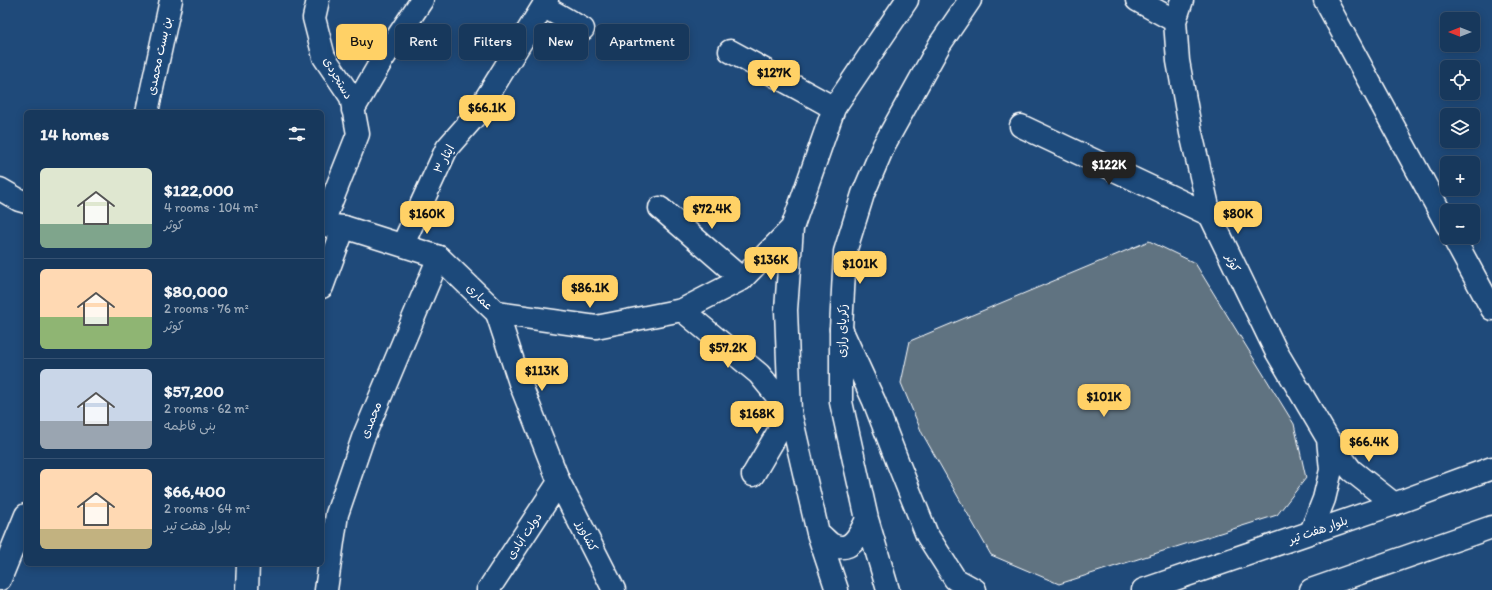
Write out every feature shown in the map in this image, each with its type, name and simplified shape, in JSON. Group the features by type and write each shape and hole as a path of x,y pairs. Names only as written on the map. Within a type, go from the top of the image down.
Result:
{"street":[{"name":"بن بست محمدی","path":"147,110 171,0"},
{"name":"دستجردی","path":"318,0 314,18 324,58 351,97 358,134 324,220"},
{"path":"353,110 382,60 422,0"},
{"path":"837,590 818,533 790,412 786,310 792,228 834,108 907,0"},
{"name":"زکریای رازی","path":"888,590 867,519 841,402 840,328 845,252 863,194 884,145 940,44 970,0"},
{"path":"1138,0 1175,21"},
{"name":"کوثر","path":"1182,0 1175,21 1179,68 1191,133 1210,216 1276,351 1328,439 1351,470 1394,504"},
{"path":"1325,0 1440,212"},
{"path":"545,3 576,24"},
{"name":"ایثار ۳","path":"404,244 447,148 475,116 545,3"},
{"path":"730,51 834,108"},
{"path":"1022,126 1210,216"},
{"path":"0,189 24,201"},
{"path":"660,208 742,278"},
{"name":"عماری","path":"324,225 344,227 404,244 439,257 497,314 520,383 559,482"},
{"path":"324,282 344,227"},
{"path":"497,314 596,327 682,310 742,278 792,228"},
{"path":"1457,244 1492,308"},
{"name":"محمدی","path":"326,590 337,514 363,438 439,257"},
{"path":"682,310 759,374 790,412"},
{"path":"840,328 874,401 927,535 955,579 975,590"},
{"path":"753,475 790,412"},
{"path":"1311,532 1324,499 1331,470 1328,439"},
{"name":"بلوار هفت تیر","path":"1143,590 1394,504 1492,468"},
{"name":"دولت آبادی","path":"488,590 559,482"},
{"name":"کشاورز","path":"559,482 614,590"},
{"path":"818,533 834,546 846,546 858,539 867,519"},
{"path":"0,579 24,520"},
{"path":"1311,590 1492,529"},
{"path":"247,590 248,566"}],"building":[{"path":"1149,241 1195,263 1294,424 1306,478 1277,515 1059,584 991,555 922,433 901,383 910,341"}]}
